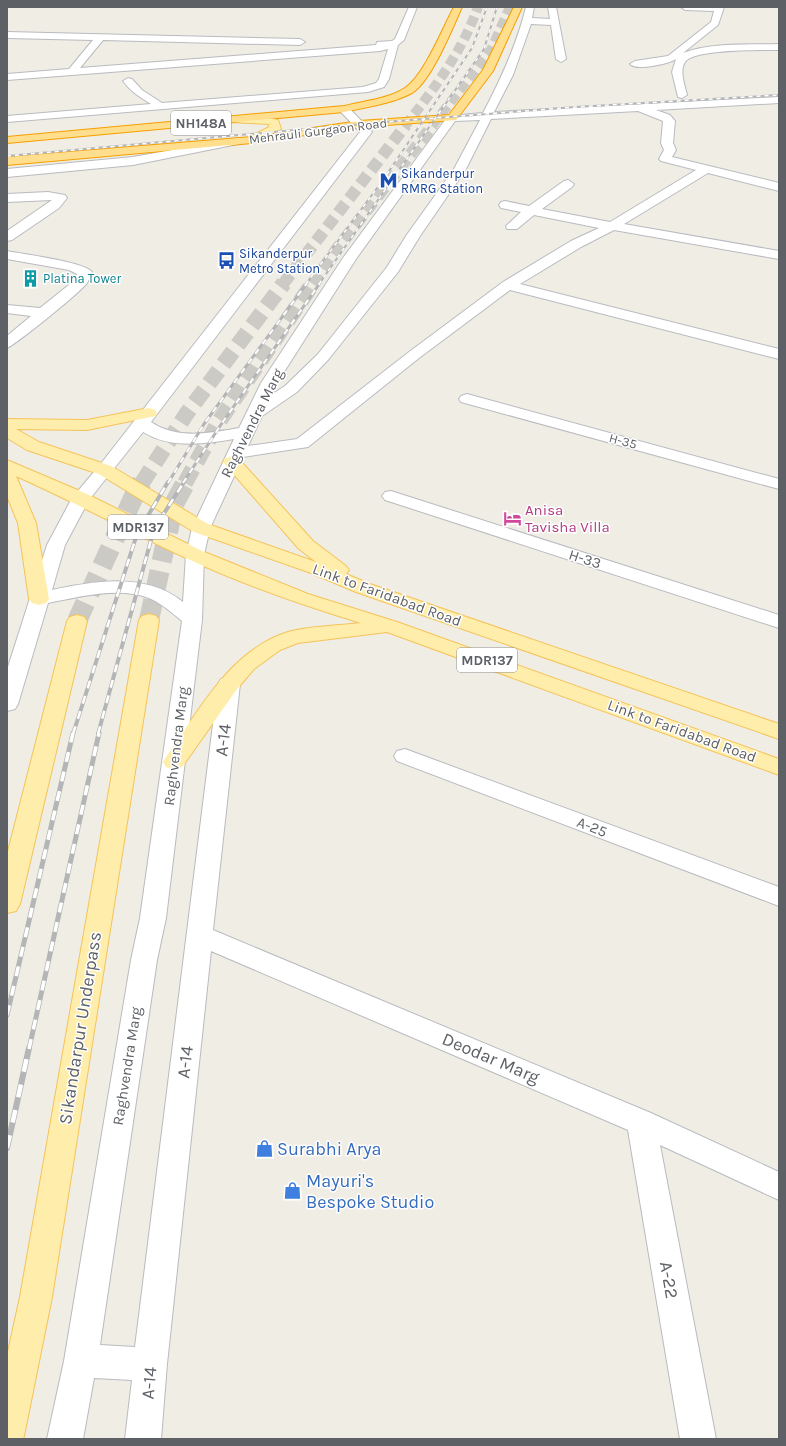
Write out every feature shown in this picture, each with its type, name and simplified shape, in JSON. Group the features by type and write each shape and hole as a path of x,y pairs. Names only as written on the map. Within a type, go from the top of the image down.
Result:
{"highway":[{"name":"Mehrauli Gurgaon Road","path":"7,140 344,109 393,97 409,90 421,80 458,7"},
{"path":"456,113 488,71 518,7"},
{"name":"Mehrauli Gurgaon Road","path":"7,161 246,140 359,124 456,113"}],"main road":[{"path":"234,120 264,120 274,122 275,129 246,140"},
{"path":"7,424 87,425 145,418"},
{"name":"Link to Faridabad Road","path":"7,431 33,446 105,470 201,528 318,569 363,588 779,732"},
{"path":"234,458 306,545 363,588"},
{"name":"Link to Faridabad Road","path":"7,465 81,498 195,555 301,598 390,626 779,767"},
{"path":"7,474 27,523 39,599"},
{"name":"Sikandarpur Underpass","path":"7,1436 36,1297 149,620"},
{"path":"7,904 77,621"},
{"path":"174,762 229,684 247,664 273,646 294,637 390,626"}],"street":[{"path":"7,77 380,48 394,44 399,40 413,7"},
{"path":"253,414 291,389 323,357 393,269 413,236 460,169 508,75 527,22 530,7"},
{"path":"552,7 561,59"},
{"path":"635,64 663,61 671,58 715,23 720,8 685,7"},
{"path":"527,22 555,22"},
{"path":"7,35 394,44"},
{"path":"72,72 101,37"},
{"path":"7,119 364,90 380,85 384,79 394,44"},
{"path":"682,95 677,74 681,59 687,54 694,51 709,50 779,48"},
{"path":"128,81 138,92 157,103 159,107"},
{"path":"456,113 622,99 779,91"},
{"path":"622,99 633,107 666,117 669,122 667,143 670,150 665,159 779,187"},
{"path":"489,111 633,107 779,100"},
{"path":"7,704 56,545 81,498 105,470 366,132 344,109"},
{"name":"Raghvendra Marg","path":"65,1439 81,1361 143,968 153,918 192,620 195,555 201,528 247,432 253,414 269,383 350,258 456,113"},
{"path":"7,132 199,115 234,120"},
{"path":"7,173 133,161 246,140"},
{"path":"234,458 302,444 414,355 508,285 576,244 614,225 706,169"},
{"path":"512,226 568,184"},
{"path":"7,198 48,196 61,198 55,205 7,237"},
{"path":"506,205 779,255"},
{"path":"7,255 72,267 85,272 81,282 7,343"},
{"path":"508,285 779,354"},
{"path":"7,309 43,313"},
{"name":"H-35","path":"467,399 779,484"},
{"path":"145,418 160,434 183,438 208,438 247,432"},
{"name":"H-33","path":"391,496 779,622"},
{"path":"39,599 82,590 133,587 167,599 192,620"},
{"name":"A-14","path":"143,1439 150,1364 229,684"},
{"name":"A-25","path":"405,756 779,897"},
{"name":"Deodar Marg","path":"200,935 641,1122 779,1186"},
{"name":"A-22","path":"641,1122 698,1439"},
{"path":"81,1361 150,1364"}],"tunnel":[{"path":"405,126 437,84 456,55 478,7"},
{"path":"432,126 491,50 510,7"},
{"path":"283,284 406,125"},
{"path":"313,284 336,250 433,125"},
{"path":"142,483 187,413 284,283"},
{"path":"185,483 218,423 313,283"},
{"path":"77,621 135,494 142,482"},
{"path":"149,620 174,504 186,482"}],"railway":[{"path":"424,119 472,48 487,7"},
{"path":"436,118 484,49 497,7"},
{"path":"436,118 575,107 779,95"},
{"path":"319,284 436,118"},
{"path":"424,119 436,118"},
{"path":"7,156 424,119"},
{"path":"306,284 383,180 424,119"},
{"path":"168,483 204,424 307,283"},
{"path":"183,483 220,426 320,283"},
{"path":"73,734 137,534 168,482"},
{"path":"98,734 154,529 184,482"},
{"path":"7,1015 73,733"},
{"path":"29,1049 99,733"},
{"path":"7,1148 29,1048"}],"place":[{"name":"Sikanderpur RMRG Station","path":"388,180"},
{"name":"Sikanderpur Metro Station","path":"226,260"},
{"name":"Platina Tower","path":"30,278"},
{"name":"Anisa Tavisha Villa","path":"512,519"},
{"name":"Surabhi Arya","path":"264,1149"},
{"name":"Mayuri's Bespoke Studio","path":"293,1191"}]}
